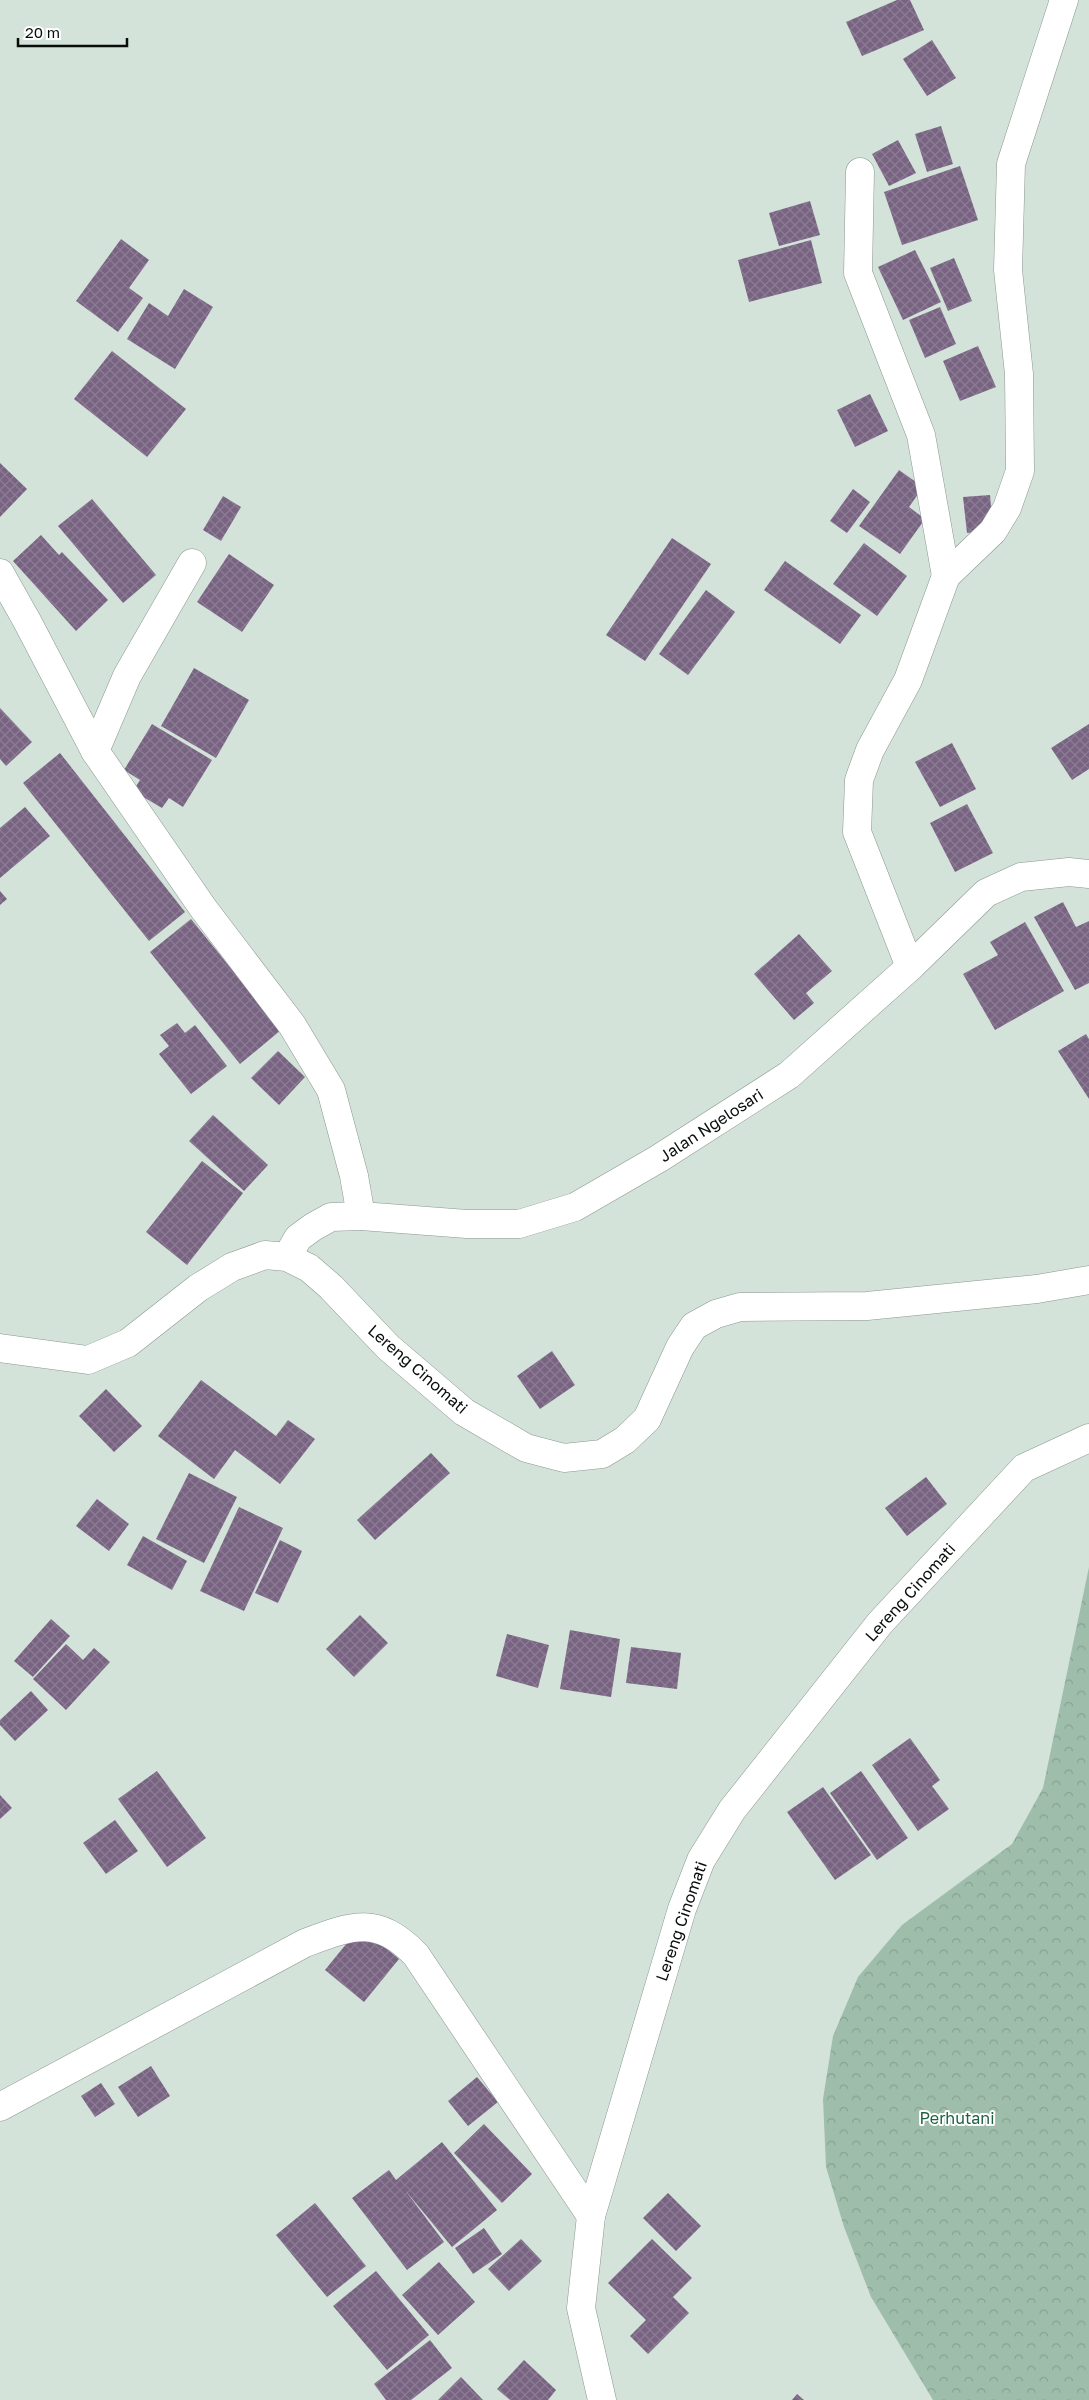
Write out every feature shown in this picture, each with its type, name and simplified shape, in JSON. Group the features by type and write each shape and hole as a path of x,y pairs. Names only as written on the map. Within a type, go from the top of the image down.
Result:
{"street":[{"path":"910,967 857,832 859,780 870,750 908,680 946,576 993,531 1007,508 1020,470 1019,374 1008,270 1011,164 1064,0"},
{"path":"860,172 858,272 920,435 946,576"},
{"path":"95,751 127,676 192,563"},
{"path":"0,573 95,751 203,908 292,1025 331,1090 354,1176 361,1216"},
{"name":"Jalan Ngelosari","path":"287,1257 298,1238 331,1217 361,1216 466,1224 519,1224 575,1206 658,1159 788,1075 910,967 986,893 1021,877 1069,872 1089,874"},
{"path":"0,1348 88,1360 128,1343 198,1288 232,1267 265,1254 287,1257"},
{"name":"Lereng Cinomati","path":"287,1257 309,1268 324,1280 388,1347 464,1412 526,1448 564,1458 602,1454 625,1440 647,1419 680,1347 694,1326 716,1314 740,1307 867,1306 1037,1289 1089,1280"},
{"name":"Lereng Cinomati","path":"602,2400 581,2308 591,2216 682,1909 701,1860 732,1810 880,1623 1024,1468 1089,1438"},
{"path":"0,2108 305,1943 339,1930 359,1927 381,1929 400,1939 416,1955 591,2216"}],"green space":[{"name":"Perhutani","path":"1089,1567 1089,2400 933,2400 871,2297 844,2227 826,2167 823,2099 833,2036 858,1977 902,1925 1012,1844 1043,1788"}],"building":[{"path":"897,0 910,0 924,30 862,56 846,22"},
{"path":"932,40 956,78 927,96 903,59"},
{"path":"941,126 953,164 927,172 915,134"},
{"path":"898,140 916,173 889,186 872,154"},
{"path":"960,166 978,220 902,245 884,192"},
{"path":"810,201 820,235 779,246 769,213"},
{"path":"121,239 149,260 129,288 143,298 118,332 76,301"},
{"path":"811,240 822,283 749,302 738,260"},
{"path":"915,250 941,302 903,320 878,267"},
{"path":"954,258 972,301 948,311 930,268"},
{"path":"184,289 213,307 175,369 127,339 149,303 168,316"},
{"path":"940,307 956,344 925,358 909,320"},
{"path":"978,346 996,387 960,401 943,361"},
{"path":"112,351 186,409 147,457 74,399"},
{"path":"870,394 888,431 855,447 837,410"},
{"path":"0,463 27,489 0,517"},
{"path":"899,470 923,487 909,507 925,519 900,554 859,526"},
{"path":"853,489 870,502 847,533 830,521"},
{"path":"990,495 993,530 967,533 963,497"},
{"path":"223,496 241,507 221,541 203,530"},
{"path":"92,499 156,575 123,603 58,526"},
{"path":"41,535 59,555 62,552 108,600 76,631 13,561"},
{"path":"672,538 711,564 645,661 606,635"},
{"path":"864,543 907,576 877,616 833,584"},
{"path":"229,554 274,585 242,632 197,602"},
{"path":"785,561 861,615 840,644 764,590"},
{"path":"706,590 735,612 688,675 659,654"},
{"path":"194,668 249,700 216,758 161,726"},
{"path":"0,708 32,742 6,766 0,759"},
{"path":"152,724 212,760 183,807 169,798 162,808 133,791 140,780 124,770"},
{"path":"1089,724 1089,769 1072,780 1051,748"},
{"path":"952,743 976,789 940,807 915,762"},
{"path":"60,753 185,912 149,941 23,783"},
{"path":"967,804 993,853 955,872 930,823"},
{"path":"25,807 50,836 0,878 0,828"},
{"path":"0,891 7,899 0,905"},
{"path":"1063,902 1076,927 1089,921 1089,983 1075,990 1034,917"},
{"path":"191,919 281,1030 240,1064 150,952"},
{"path":"1025,922 1064,991 995,1030 963,974 998,955 990,942"},
{"path":"799,934 832,971 806,993 814,1003 794,1020 754,974"},
{"path":"177,1023 185,1033 195,1025 227,1066 191,1094 159,1054 169,1046 160,1035"},
{"path":"1086,1034 1089,1039 1089,1099 1058,1051"},
{"path":"278,1051 305,1077 279,1105 251,1078"},
{"path":"213,1115 268,1165 244,1191 189,1141"},
{"path":"202,1161 243,1193 187,1265 146,1232"},
{"path":"552,1351 575,1385 540,1409 517,1376"},
{"path":"201,1380 276,1436 288,1420 315,1439 280,1484 235,1450 214,1479 158,1436"},
{"path":"106,1389 142,1426 114,1452 79,1416"},
{"path":"431,1453 450,1473 375,1540 357,1520"},
{"path":"189,1473 237,1497 204,1563 156,1539"},
{"path":"926,1477 947,1504 907,1536 885,1508"},
{"path":"97,1499 129,1524 109,1551 76,1526"},
{"path":"239,1507 283,1528 244,1611 200,1591"},
{"path":"143,1536 187,1561 172,1590 127,1565"},
{"path":"280,1540 302,1551 278,1603 255,1593"},
{"path":"360,1615 388,1643 354,1677 326,1649"},
{"path":"51,1619 70,1636 33,1677 14,1661"},
{"path":"570,1630 620,1639 611,1697 560,1689"},
{"path":"507,1634 549,1645 538,1688 496,1676"},
{"path":"66,1644 83,1660 94,1648 110,1662 66,1710 33,1679"},
{"path":"631,1647 681,1653 677,1689 626,1683"},
{"path":"31,1691 48,1710 15,1741 0,1725 0,1720"},
{"path":"910,1738 940,1780 932,1786 949,1809 918,1831 872,1765"},
{"path":"157,1771 206,1838 167,1867 118,1799"},
{"path":"861,1771 908,1838 877,1860 830,1793"},
{"path":"823,1787 871,1855 835,1880 787,1812"},
{"path":"0,1795 12,1808 0,1819"},
{"path":"115,1820 138,1851 106,1874 83,1843"},
{"path":"360,1927 399,1959 364,2002 325,1970"},
{"path":"151,2066 170,2096 138,2117 118,2087"},
{"path":"477,2077 498,2102 468,2126 448,2101"},
{"path":"101,2083 115,2104 95,2117 81,2096"},
{"path":"484,2124 532,2174 502,2203 454,2153"},
{"path":"442,2142 497,2210 452,2247 405,2190 444,2242 407,2270 352,2198 389,2170 396,2180"},
{"path":"668,2193 701,2226 676,2251 643,2218"},
{"path":"315,2203 366,2266 327,2297 276,2235"},
{"path":"484,2228 502,2254 473,2274 455,2248"},
{"path":"521,2239 542,2261 509,2291 488,2269"},
{"path":"652,2239 692,2278 673,2297 689,2313 648,2354 630,2336 646,2320 608,2283"},
{"path":"439,2262 475,2302 438,2335 402,2295"},
{"path":"376,2271 429,2335 387,2370 333,2306"},
{"path":"430,2340 452,2368 411,2400 386,2400 374,2384"},
{"path":"524,2360 556,2390 548,2400 510,2400 497,2389"},
{"path":"461,2377 483,2400 438,2400"},
{"path":"797,2394 804,2400 792,2400"}]}
